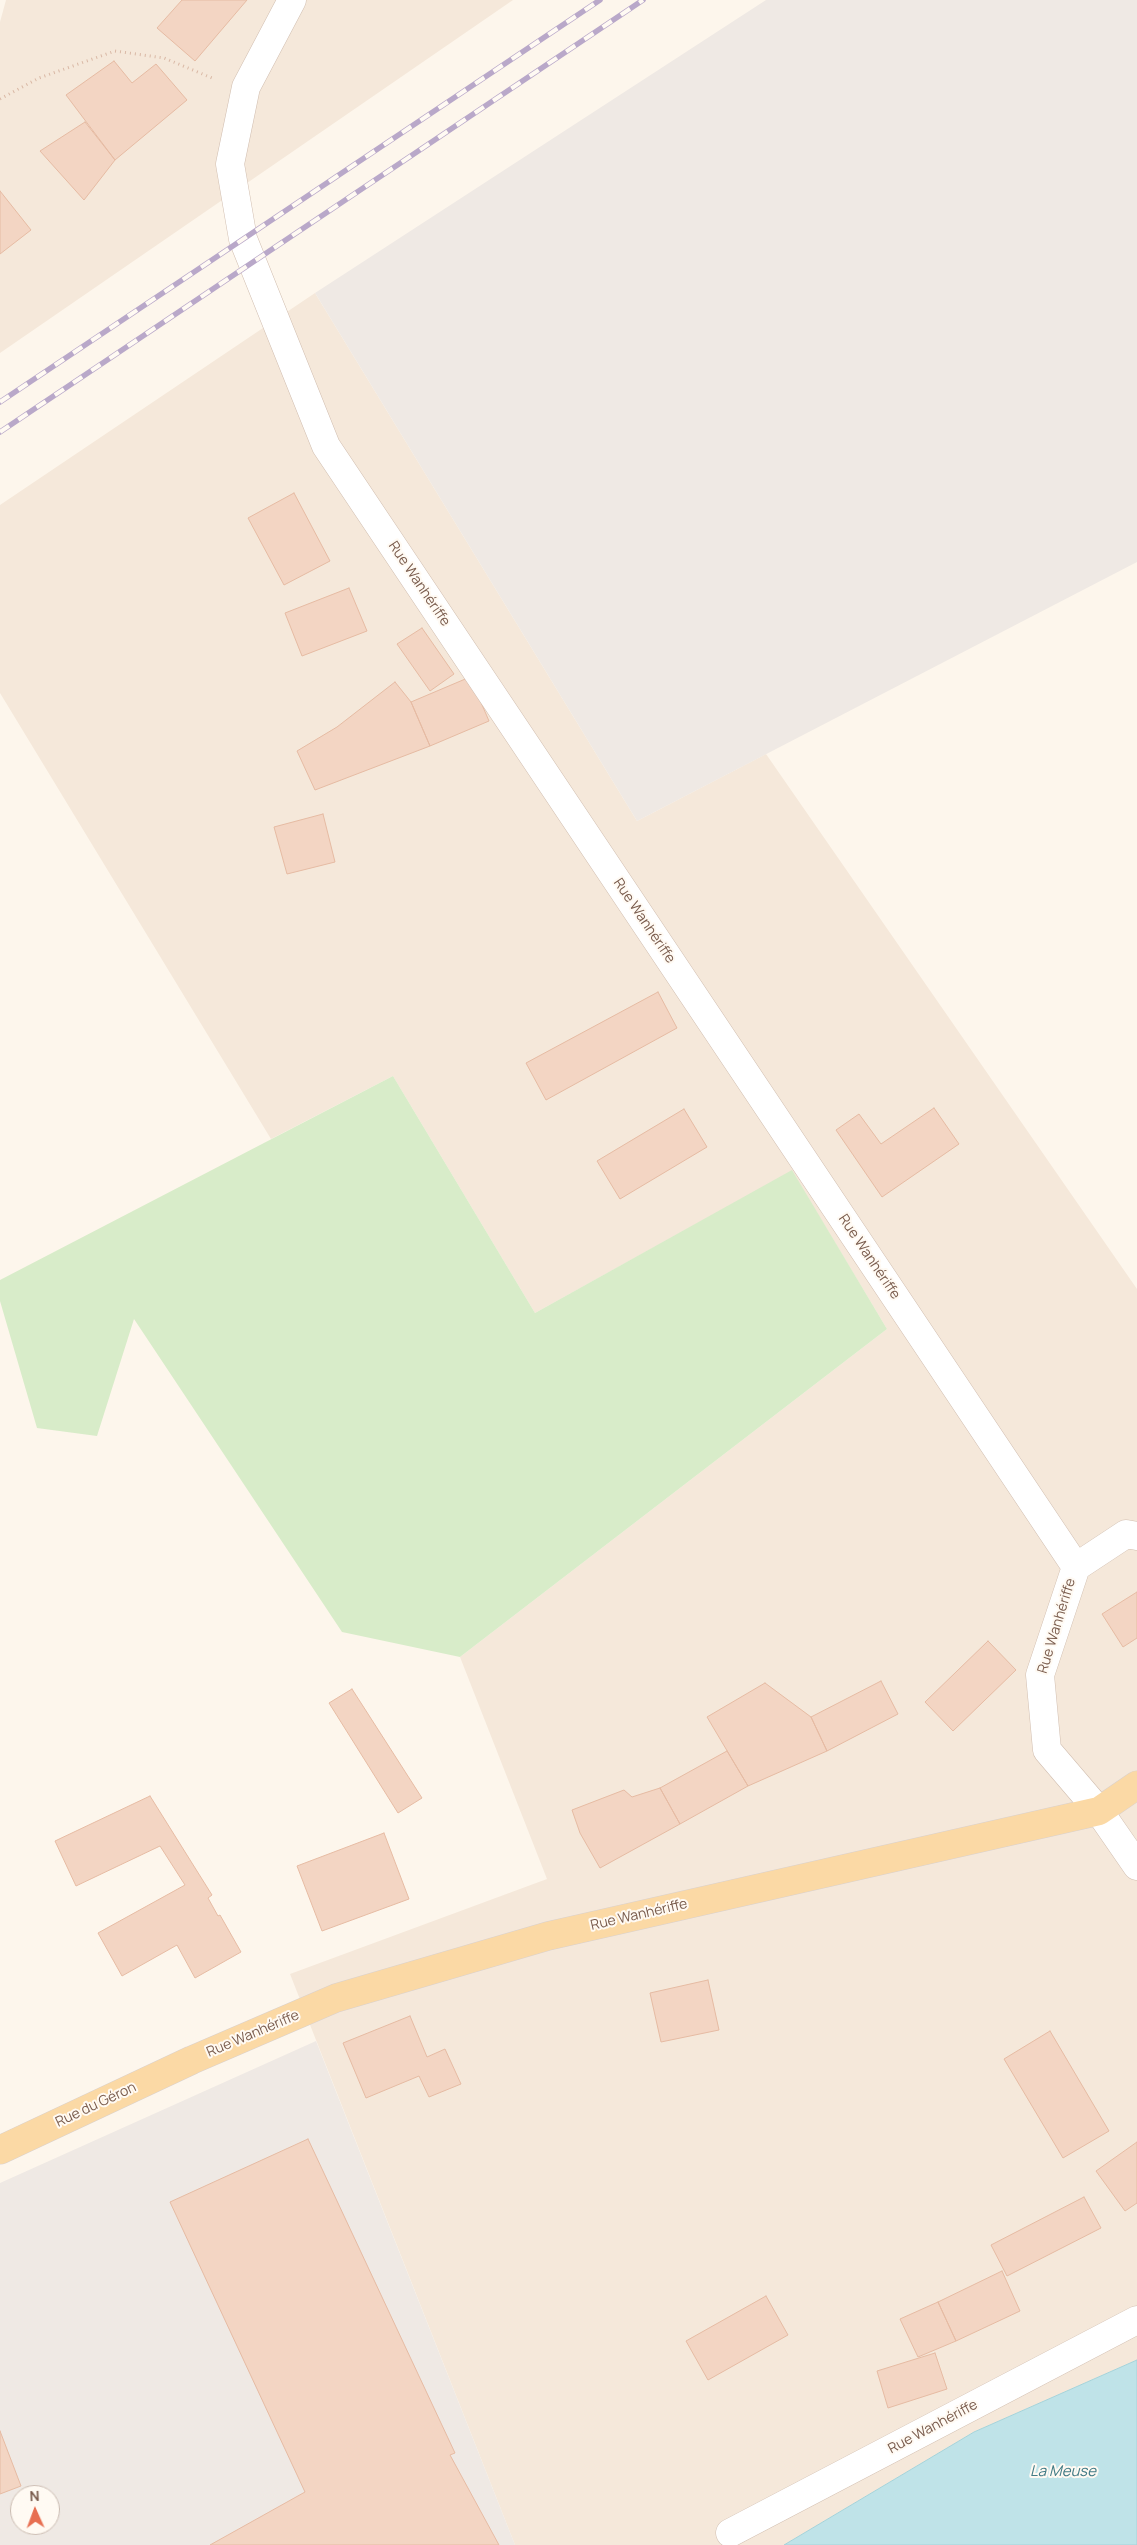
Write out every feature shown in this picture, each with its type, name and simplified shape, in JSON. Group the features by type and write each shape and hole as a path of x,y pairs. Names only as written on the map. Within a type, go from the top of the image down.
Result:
{"main road":[{"path":"1099,1811 1137,1785"},
{"name":"Rue Wanhériffe","path":"192,2060 336,1998 548,1936 1099,1811"},
{"name":"Rue du Géron","path":"0,2150 192,2060"}],"street":[{"name":"Rue Wanhériffe","path":"292,0 246,86 230,164 243,239 326,446 1076,1567 1040,1675 1047,1750 1099,1811 1137,1866"},
{"path":"1076,1567 1126,1534 1137,1536"},
{"name":"Rue Wanhériffe","path":"730,2533 1137,2320"}],"path":[{"path":"0,99 39,78 115,51 164,58 207,77 246,86"}],"shaded area":[{"path":"6,0 513,0 0,353 0,22"},
{"path":"766,0 1137,0 1137,562 637,821 315,293"},
{"path":"315,293 637,821 766,754 1137,1289 1137,2360 974,2432 784,2545 515,2545 290,1974 547,1879 460,1657 887,1329 792,1171 535,1313 393,1076 271,1139 0,693 0,505"},
{"path":"316,2041 515,2545 0,2545 0,2183"}],"green space":[{"path":"393,1076 535,1313 792,1170 887,1329 460,1657 342,1632 134,1319 97,1436 37,1428 0,1301 0,1280"}],"water":[{"name":"La Meuse","path":"1137,2360 1137,2545 784,2545 974,2432"}],"building":[{"path":"182,0 247,0 195,61 157,28"},
{"path":"114,61 132,83 156,64 187,100 115,160 66,95"},
{"path":"85,122 115,160 84,200 40,151"},
{"path":"0,191 31,230 0,254"},
{"path":"294,493 330,561 284,585 248,518"},
{"path":"349,588 367,631 302,656 285,613"},
{"path":"422,628 454,674 430,691 397,644"},
{"path":"470,677 489,721 430,746 411,702"},
{"path":"395,682 411,702 430,746 315,790 297,751 337,727"},
{"path":"323,814 335,862 287,874 274,827"},
{"path":"658,992 677,1028 546,1100 526,1063"},
{"path":"934,1108 959,1144 882,1197 836,1130 859,1114 881,1144"},
{"path":"684,1109 707,1147 620,1199 597,1161"},
{"path":"1137,1592 1137,1638 1123,1647 1102,1614"},
{"path":"988,1641 1016,1670 953,1731 925,1702"},
{"path":"881,1681 898,1714 827,1751 811,1717"},
{"path":"765,1683 811,1717 827,1751 748,1786 707,1717"},
{"path":"352,1689 422,1798 398,1813 329,1703"},
{"path":"727,1751 748,1786 680,1824 660,1788"},
{"path":"660,1788 680,1824 600,1868 580,1833 572,1810 624,1790 632,1797"},
{"path":"150,1796 212,1895 208,1898 241,1952 195,1978 177,1945 122,1976 98,1933 185,1885 160,1846 76,1886 55,1841"},
{"path":"384,1833 409,1899 322,1931 297,1866"},
{"path":"708,1980 719,2030 661,2042 650,1993"},
{"path":"410,2016 427,2057 445,2049 461,2084 429,2097 419,2076 366,2098 343,2043"},
{"path":"1050,2031 1109,2131 1063,2158 1004,2059"},
{"path":"308,2139 455,2453 450,2455 499,2545 210,2545 305,2492 170,2202"},
{"path":"1137,2142 1137,2203 1125,2211 1096,2171"},
{"path":"1084,2197 1101,2228 1007,2276 991,2245"},
{"path":"1002,2271 1020,2311 956,2341 938,2302"},
{"path":"766,2296 788,2335 708,2380 686,2341"},
{"path":"938,2302 956,2341 918,2357 900,2319"},
{"path":"935,2353 947,2389 888,2408 877,2371"},
{"path":"0,2431 21,2485 10,2485 10,2490 0,2494"}],"railway":[{"path":"0,402 600,0"},
{"path":"0,432 643,0"}]}
